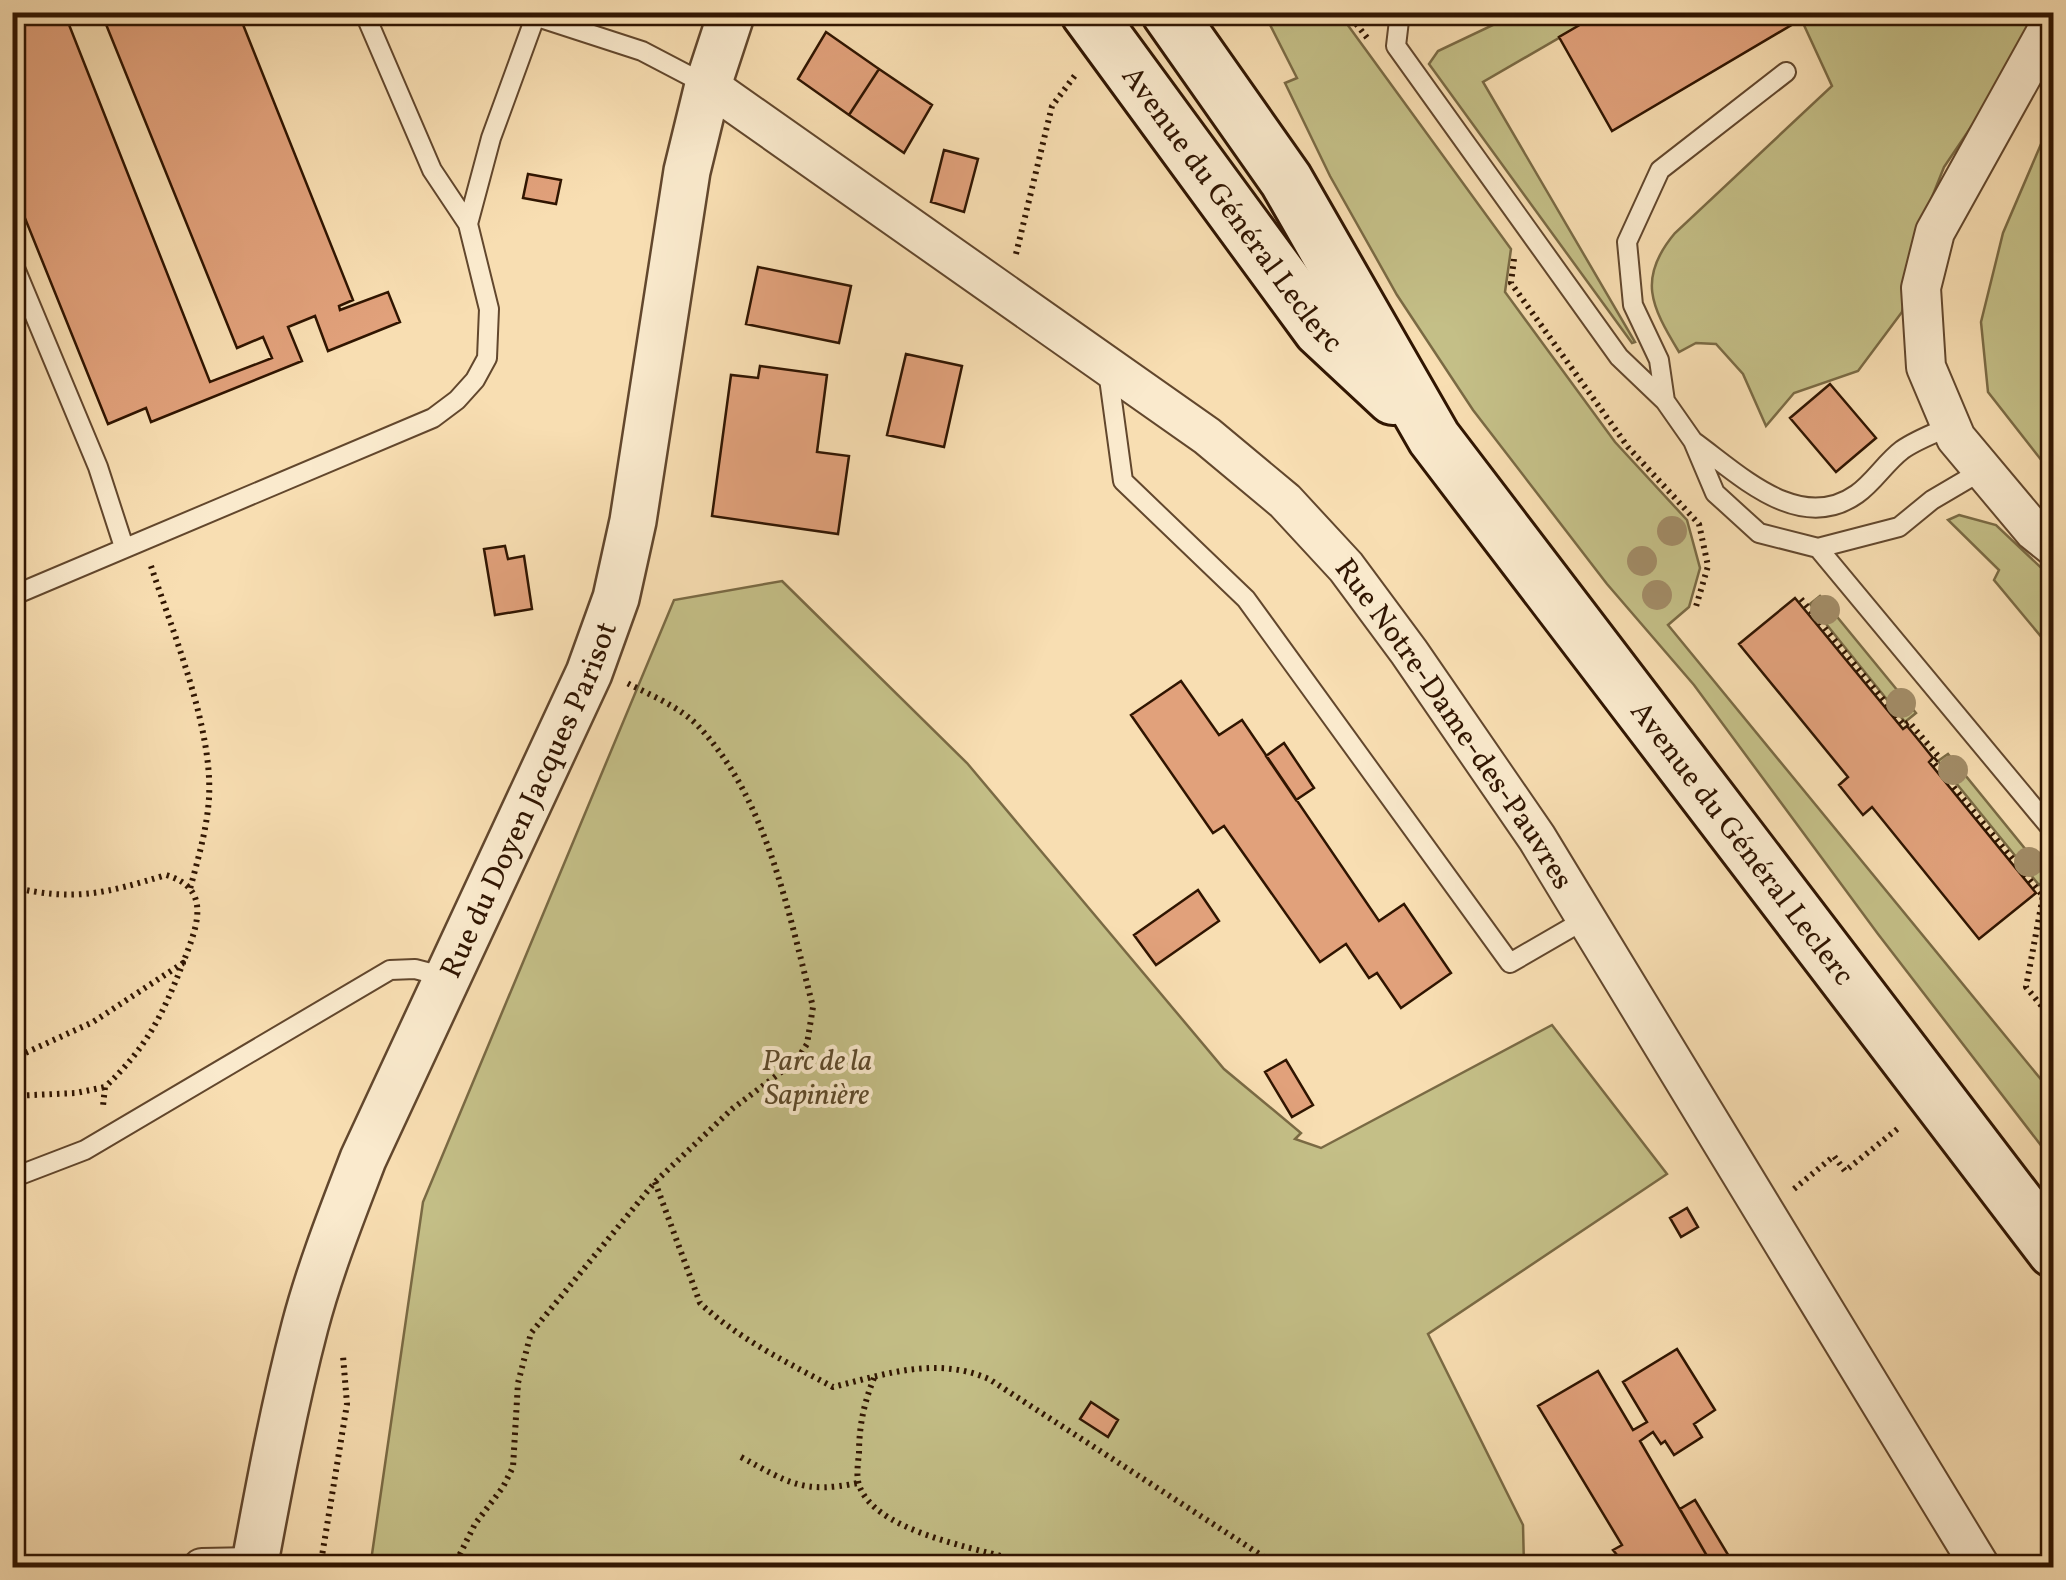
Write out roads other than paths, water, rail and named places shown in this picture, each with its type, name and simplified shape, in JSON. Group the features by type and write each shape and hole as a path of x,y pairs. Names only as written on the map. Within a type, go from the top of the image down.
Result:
{"main road":[{"name":"Avenue du Général Leclerc","path":"1087,12 1320,330 1434,438"},
{"name":"Avenue du Général Leclerc","path":"1168,12 1286,180 1434,438 2054,1251"}],"street":[{"name":"Rue du Doyen Jacques Parisot","path":"254,1567 279,1434 306,1323 332,1240 363,1159 589,673 616,598 634,521 688,171 708,85 732,12"},
{"path":"2054,18 1935,232 1921,288 1926,367 1956,438 2034,531 2054,547"},
{"name":"Rue Notre-Dame-des-Pauvres","path":"708,85 1207,436 1285,501 1346,567 1526,823 1981,1568"},
{"path":"202,1568 254,1567"}],"lane":[{"path":"12,596 433,418 476,380 487,358 490,310 468,224 432,170 364,12"},
{"path":"1400,12 1396,46 1619,358 1665,401 1694,441 1714,492 1759,533 1818,548 1899,527 1932,500 1983,470"},
{"path":"468,224 491,138 532,14 642,51 708,85"},
{"path":"1665,401 1659,360 1633,304 1628,242 1660,170 1786,72"},
{"path":"12,261 133,544"},
{"path":"1107,366 1124,481 1246,599 1510,963 1586,919"},
{"path":"1694,441 1759,490 1780,501 1818,509 1856,495 1902,450 1950,426"},
{"path":"1818,548 2054,832"},
{"path":"12,1178 100,1141 390,970 415,968 448,977"}],"park label":[{"name":"Parc de la Sapinière","path":"817,1077"}]}
